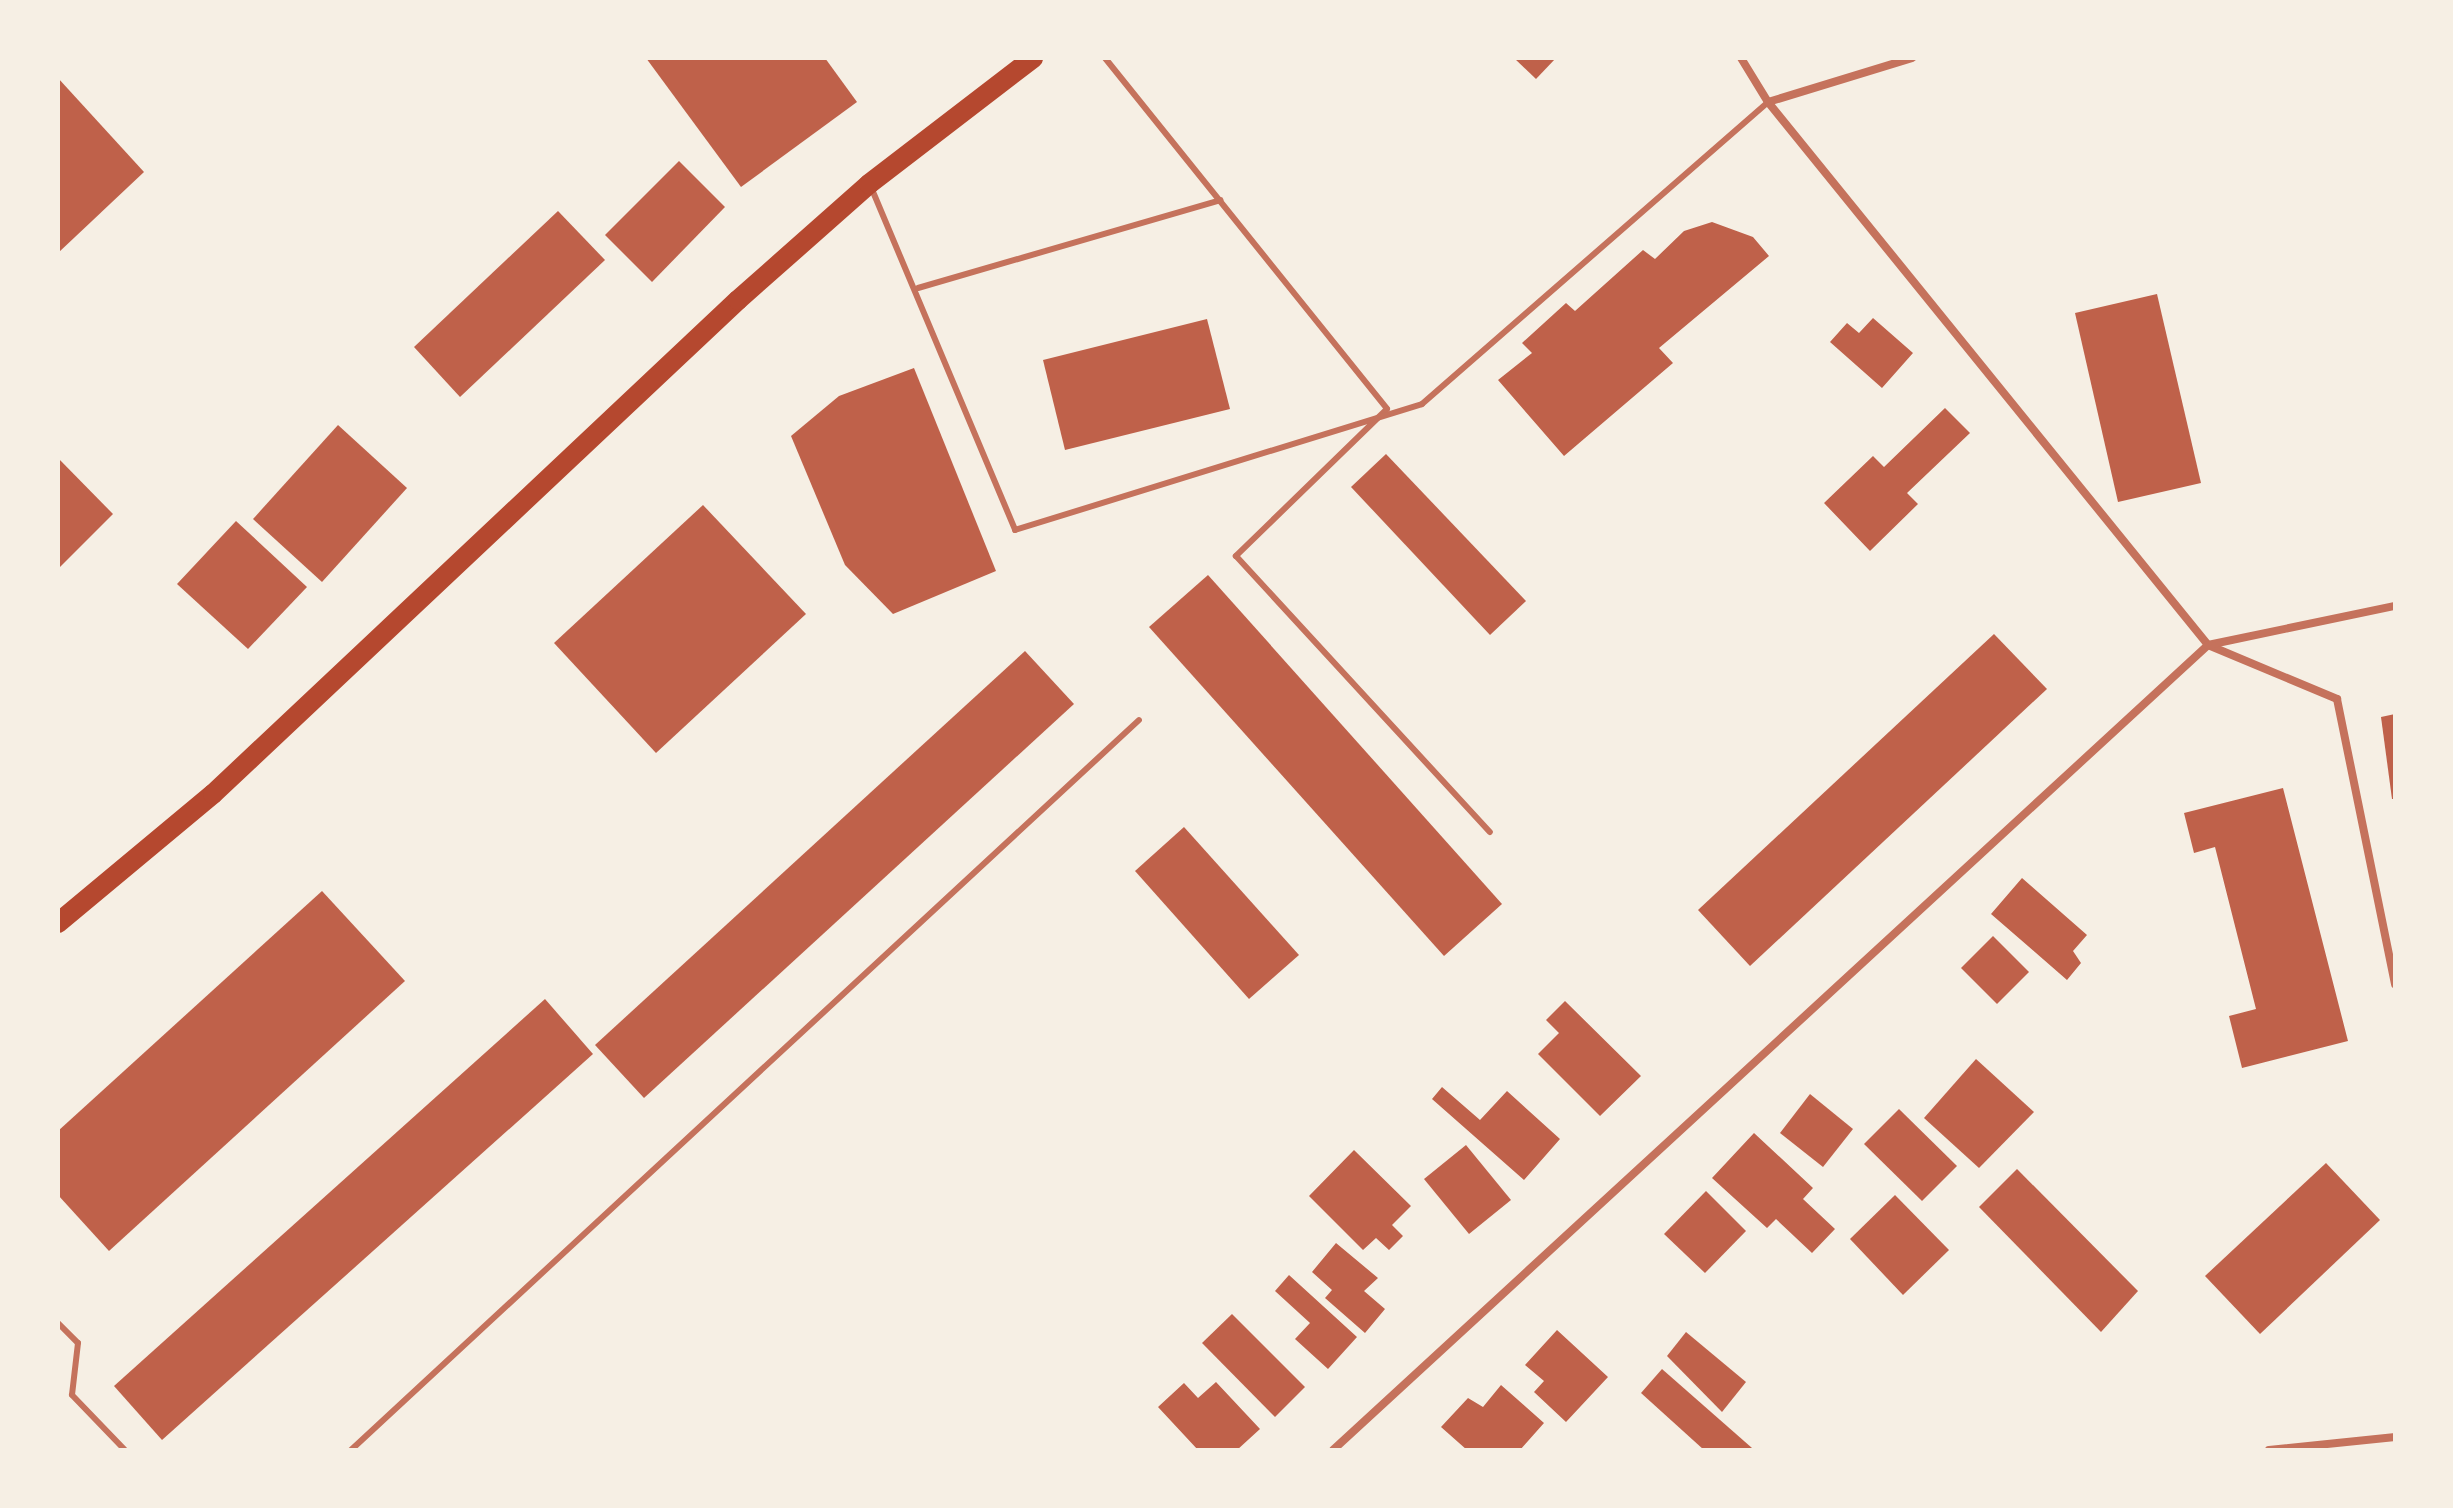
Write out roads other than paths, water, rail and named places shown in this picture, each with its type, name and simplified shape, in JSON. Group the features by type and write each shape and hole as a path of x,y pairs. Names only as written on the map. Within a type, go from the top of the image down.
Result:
{"main road":[{"path":"58,923 213,794 869,184 1033,58"}],"street":[{"path":"1741,58 1768,102 2208,645 2337,699 2395,984"},
{"path":"1768,102 1912,58"},
{"path":"1333,1450 2208,645 2395,606"},
{"path":"2269,1450 2395,1437"}],"lane":[{"path":"1105,58 1387,409"},
{"path":"869,184 918,288 1015,530 1387,409 1422,404 1768,102"},
{"path":"918,288 1220,200"},
{"path":"1387,409 1236,556 1490,832"},
{"path":"351,1450 1139,720"},
{"path":"58,1323 78,1343 72,1395 125,1450"}]}
